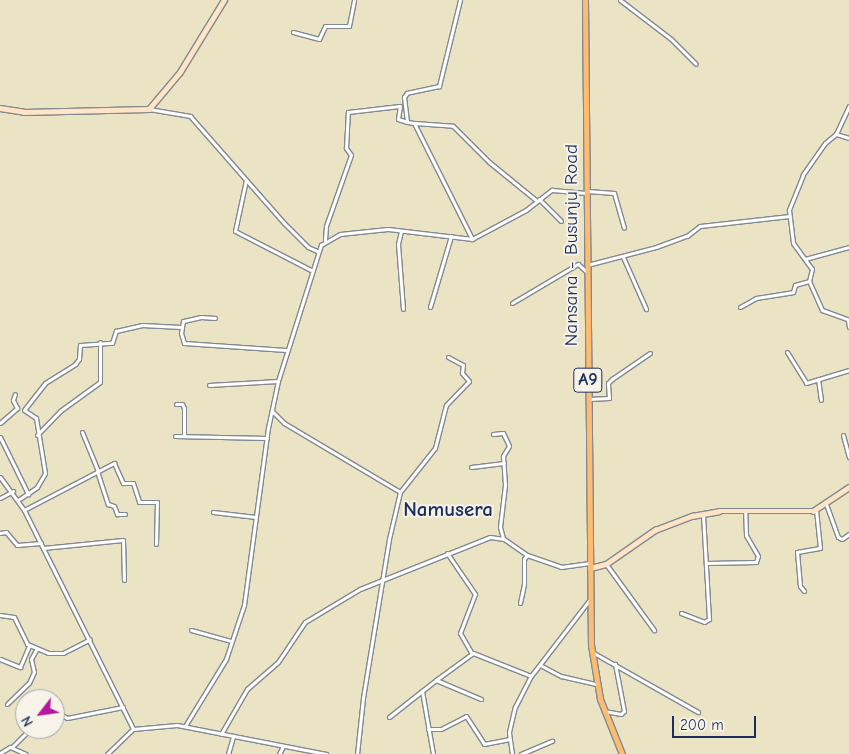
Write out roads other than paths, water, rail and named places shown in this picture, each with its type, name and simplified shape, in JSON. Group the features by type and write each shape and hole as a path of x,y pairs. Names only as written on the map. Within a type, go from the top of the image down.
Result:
{"main road":[{"name":"Nansana - Busunju Road","path":"585,0 592,652 596,684 603,711 622,754"}],"street":[{"path":"149,108 180,72 224,0"},
{"path":"293,32 320,39 325,26 350,25 354,0"},
{"path":"407,123 404,95 439,86 460,0"},
{"path":"620,0 671,39 696,64"},
{"path":"185,726 226,659 244,605 267,438 278,381 317,251 325,240 326,226 351,155 346,148 348,112 400,106 398,119 407,123 453,126 489,162 538,200 561,221"},
{"path":"849,106 836,134 825,143 803,175 790,204 789,216 793,243 812,269 809,281 825,312 848,320 849,327"},
{"path":"0,108 24,112 149,108 190,116 308,247 317,251"},
{"path":"414,123 472,239"},
{"path":"836,134 849,138"},
{"path":"246,180 235,231 311,270"},
{"path":"325,240 360,231 402,231 472,239 556,189 614,193 624,228"},
{"path":"587,265 623,257 686,236 700,226 789,216"},
{"path":"402,231 398,244 403,308"},
{"path":"430,307 451,236"},
{"path":"805,259 849,247"},
{"path":"623,257 646,309"},
{"path":"512,303 578,264 587,272"},
{"path":"740,306 762,296 793,292 795,286 809,281"},
{"path":"215,318 190,318 183,321 181,327 182,340 187,343 286,350"},
{"path":"24,410 45,383 75,364 79,359 80,345 100,342 112,343 116,331 142,325 181,327"},
{"path":"37,435 60,411 100,382 100,342"},
{"path":"787,352 805,382 849,370"},
{"path":"588,400 609,398 608,383 650,354"},
{"path":"357,754 361,708 384,581 389,539 400,492 435,448 447,402 469,381 462,373 462,364 448,358"},
{"path":"818,379 821,400"},
{"path":"209,385 278,381"},
{"path":"15,394 13,400 17,408 36,418 37,435 45,473 41,482 18,500"},
{"path":"176,404 183,404 184,436"},
{"path":"0,423 17,408"},
{"path":"272,410 284,423 400,492"},
{"path":"82,432 98,471 108,504 114,506 117,514 125,514"},
{"path":"493,434 506,435 509,446 504,452 500,527 504,539"},
{"path":"842,435 849,457"},
{"path":"175,436 267,438"},
{"path":"0,437 28,494"},
{"path":"471,467 504,463"},
{"path":"24,510 98,471 116,464 122,482 133,483 139,502 157,502 156,544"},
{"path":"0,477 13,491 24,510 133,728"},
{"path":"221,734 247,689 278,662 305,622 360,589 384,581 447,553 490,537 504,539 527,555 561,567 606,564 655,530 704,514 745,511 816,510 849,487"},
{"path":"0,498 13,491"},
{"path":"826,504 838,537 842,539 849,534"},
{"path":"804,591 800,586 797,554 799,551 820,548 816,510"},
{"path":"706,563 756,562 758,556 746,535 745,511"},
{"path":"213,512 256,517"},
{"path":"681,613 708,620 710,598 704,514"},
{"path":"0,533 6,532 17,545 42,546 123,540 124,580"},
{"path":"447,553 475,594 460,633 472,654 532,676"},
{"path":"520,603 524,584 524,560 527,555"},
{"path":"606,564 654,630"},
{"path":"512,754 509,739 515,707 532,676 590,599"},
{"path":"0,615 14,617 29,646 36,650 59,654 90,639"},
{"path":"191,630 231,641"},
{"path":"0,659 20,667 29,646"},
{"path":"7,704 29,683 34,672 31,659 36,650"},
{"path":"592,652 698,712"},
{"path":"389,717 422,690 472,654"},
{"path":"603,711 621,714 624,711 615,664"},
{"path":"540,665 561,676 596,684"},
{"path":"436,680 481,699"},
{"path":"422,690 433,754"},
{"path":"65,717 123,707"},
{"path":"428,729 441,729 466,716 484,744 509,739"},
{"path":"107,754 133,728 185,726 221,734 269,740 283,746 311,753 326,754"},
{"path":"228,754 233,736"},
{"path":"0,753 12,747 20,739"},
{"path":"521,754 552,740"},
{"path":"279,754 283,746"},
{"path":"12,747 26,754"}],"district":[{"name":"Namusera","path":"448,509"}]}
